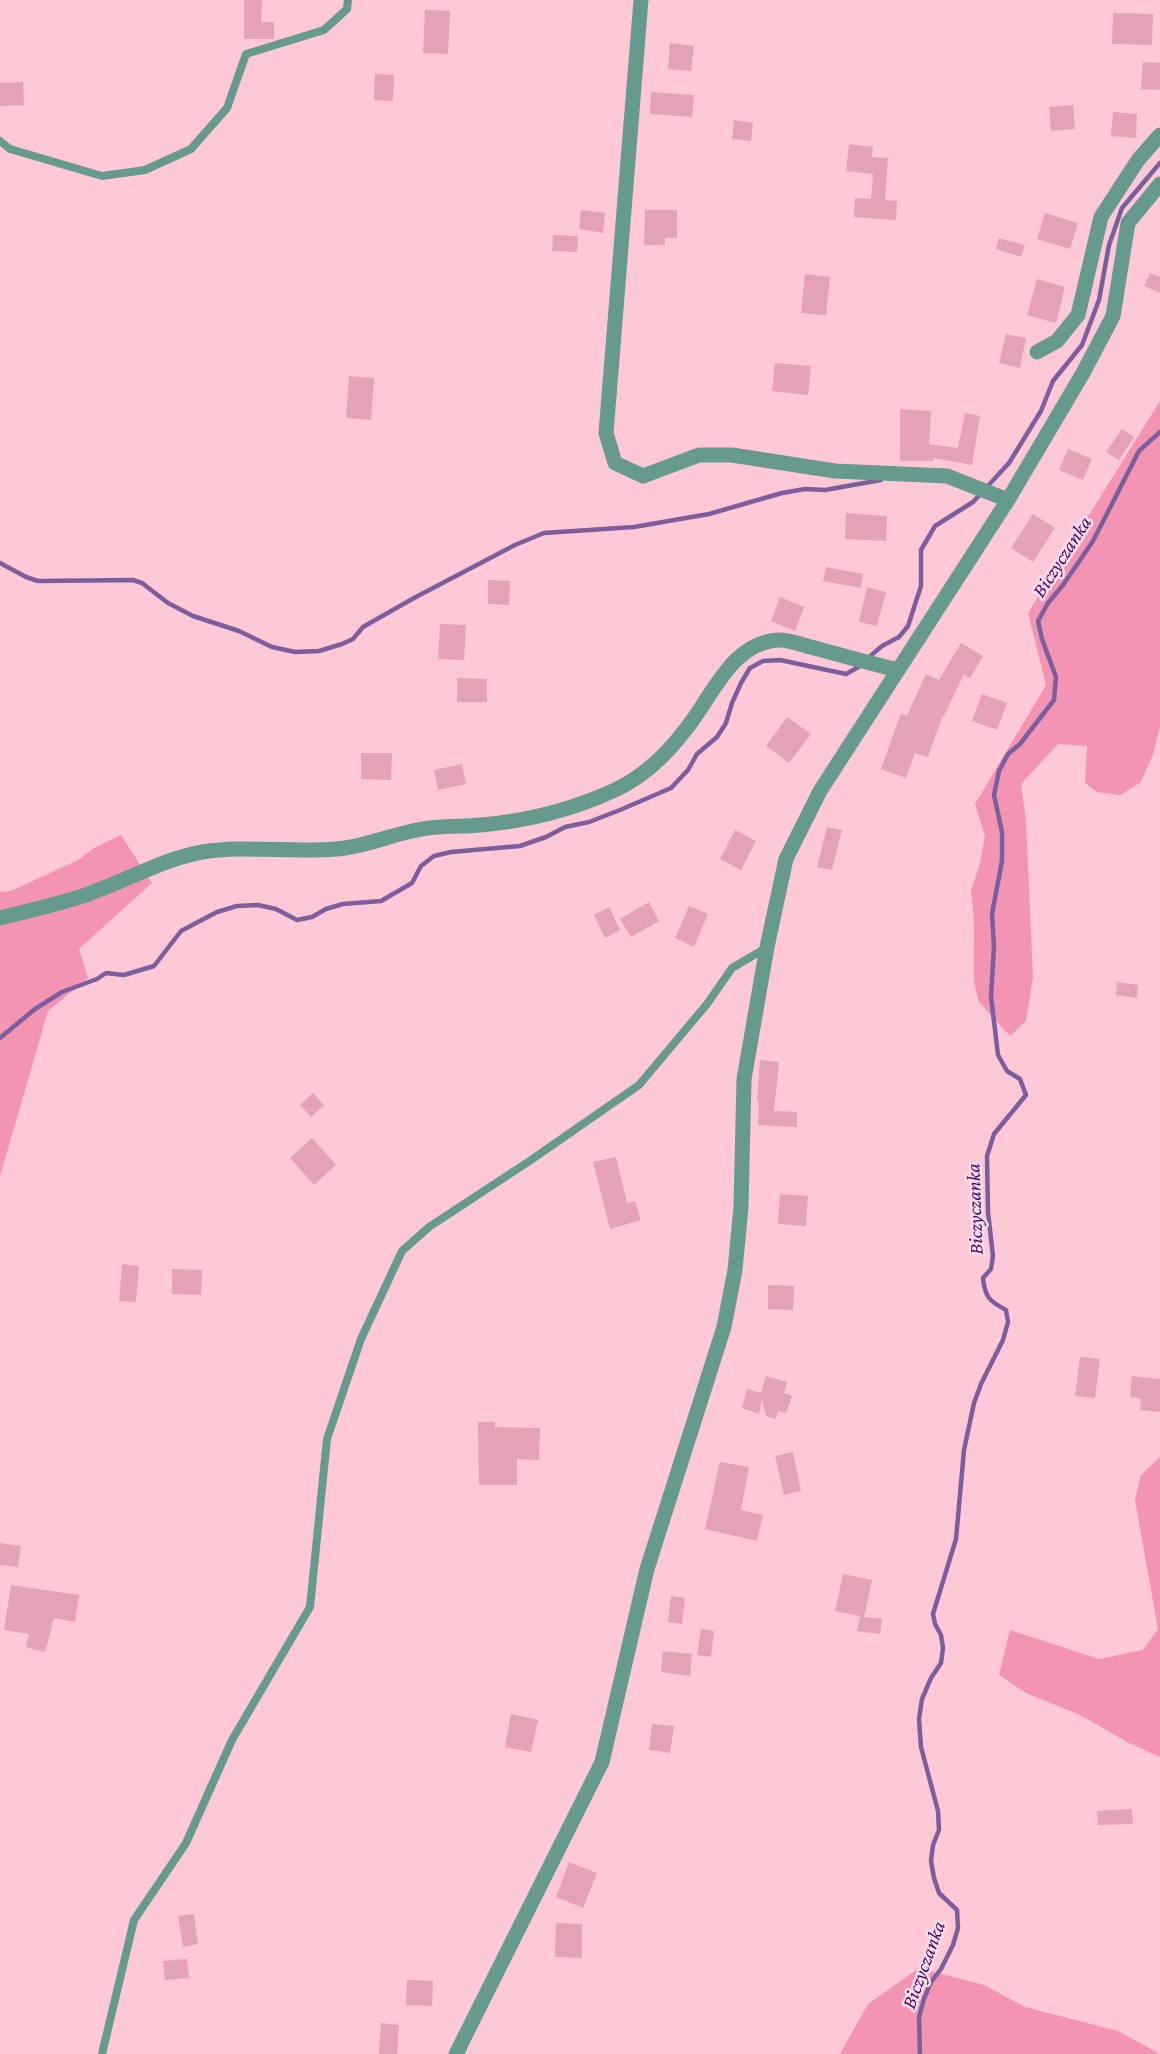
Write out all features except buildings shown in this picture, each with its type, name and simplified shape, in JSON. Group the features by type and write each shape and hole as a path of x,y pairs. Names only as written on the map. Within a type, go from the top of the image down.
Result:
{"street":[{"path":"641,0 606,432 615,463 643,476 699,455 732,454 836,471 947,476 1008,501"},
{"path":"1037,352 1057,341 1078,315 1101,217 1138,160 1160,135"},
{"path":"456,2054 602,1762 647,1569 724,1328 735,1270 741,1207 744,1079 767,947 786,859 820,791 1008,501 1083,373 1113,316 1128,223 1160,184"},
{"path":"1101,217 1128,223"},
{"path":"0,918 87,895 167,862 200,853 236,848 336,849 379,842 416,830 451,825 480,825 557,811 616,790 648,770 686,729 736,659 755,645 781,639 898,670"}],"lane":[{"path":"0,141 10,149 102,176 145,170 191,148 227,108 246,54 324,30 347,9 348,0"},
{"path":"102,2054 134,1920 186,1843 232,1740 310,1606 327,1439 361,1339 402,1251 429,1227 639,1085 707,1004 732,968 767,947"}],"shaded area":[{"path":"1160,401 1160,727 1153,755 1140,783 1120,795 1097,792 1085,783 1087,746 1058,744 1021,784 1026,821 1033,977 1026,1021 1010,1036 979,1002 974,983 974,920 971,891 980,863 985,836 975,804 1046,685 1028,613"},
{"path":"121,835 152,883 79,949 88,978 48,1011 0,1176 0,892 11,891 78,860 94,848"},
{"path":"1160,1457 1160,1757 1129,1743 1080,1715 1026,1693 999,1675 1010,1630 1099,1659 1143,1650 1158,1629 1135,1500 1141,1475"},
{"path":"919,1968 984,1985 1025,2007 1118,2031 1160,2054 840,2054 868,2004"}],"waterway":[{"path":"868,658 882,646 899,637 908,626 921,586 921,550 935,526 973,502 1009,463 1041,411 1053,381 1082,345 1099,300 1109,245 1122,208 1160,163"},
{"name":"Biczyczanka","path":"920,2054 919,2017 924,1999 931,1982 941,1969 953,1945 958,1928 957,1910 939,1893 934,1878 931,1861 933,1845 939,1830 938,1811 921,1747 919,1719 922,1699 931,1678 941,1663 943,1648 941,1635 933,1614 956,1539 964,1450 974,1403 1003,1340 1008,1322 1006,1310 992,1301 987,1294 983,1278 991,1269 993,1256 988,1212 987,1156 994,1134 1026,1095 1020,1079 1007,1071 998,1055 991,996 994,947 992,914 1002,861 1002,832 994,795 999,771 1008,754 1020,744 1054,700 1056,677 1038,621 1048,603 1093,541 1139,451 1160,432"},
{"path":"0,563 38,581 133,580 142,583 168,603 193,616 239,631 272,647 295,652 319,651 353,639 363,627 414,598 515,545 544,533 634,527 709,514 782,493 805,489 825,490 881,480"},
{"path":"0,1038 35,1009 62,992 97,979 106,973 124,975 154,966 181,931 217,912 237,906 258,905 276,909 297,920 312,917 326,909 343,904 381,901 412,883 421,866 434,856 451,852 520,846 546,837 565,827 589,822 671,788 688,770 697,754 717,737 726,723 732,703 750,668 763,661 780,660 846,674 862,665"}]}
